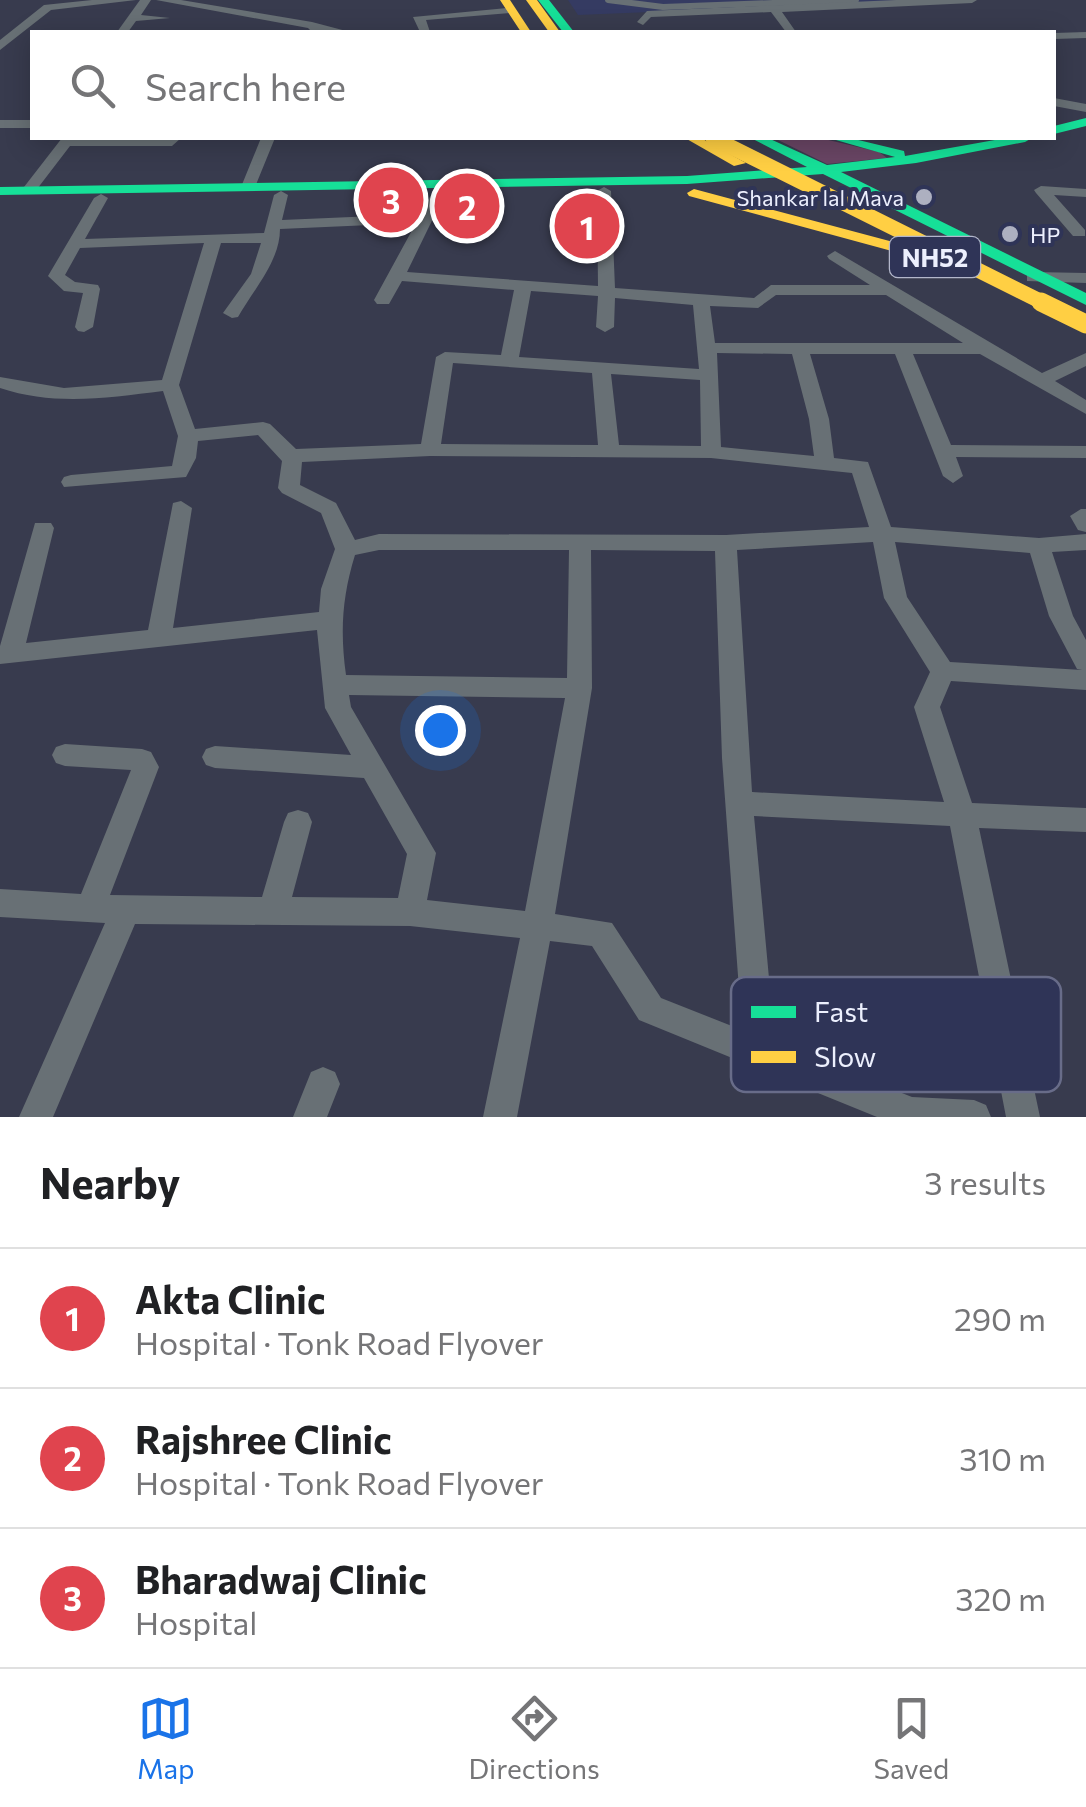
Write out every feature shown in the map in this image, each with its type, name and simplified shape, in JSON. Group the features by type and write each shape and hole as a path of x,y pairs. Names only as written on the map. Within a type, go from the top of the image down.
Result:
{"main road":[{"path":"523,2 526,30"},
{"path":"523,2 538,30"},
{"path":"523,2 552,30"},
{"path":"523,2 566,30"},
{"path":"704,140 772,180"},
{"path":"680,185 702,164 704,140"},
{"path":"704,140 1086,324"},
{"path":"738,140 1086,310"},
{"path":"762,140 831,173 1015,140"},
{"path":"843,140 916,160"},
{"name":"NH52","path":"0,199 604,191 831,173 1086,300"},
{"name":"NH52","path":"772,180 936,258 1086,336"},
{"path":"680,185 936,258"},
{"name":"NH52","path":"0,191 680,185"}],"street":[{"path":"2,44 48,8 131,0"},
{"path":"124,30 146,0"},
{"path":"161,0 314,30"},
{"path":"223,13 229,0"},
{"path":"643,22 647,14 734,18 774,10 972,0"},
{"path":"423,30 419,17 523,2"},
{"path":"285,22 290,6"},
{"path":"774,10 789,30"},
{"path":"133,18 164,18"},
{"path":"1056,36 1086,34"},
{"path":"2,44 30,43"},
{"path":"1056,103 1078,123"},
{"path":"0,124 30,124"},
{"path":"29,190 67,140 173,140"},
{"path":"248,187 267,140"},
{"path":"1084,236 1041,190 1086,193"},
{"path":"604,191 605,327"},
{"path":"383,300 438,194"},
{"path":"232,313 240,294 256,280 281,195"},
{"path":"84,328 92,289 70,286 56,276 101,198"},
{"path":"73,244 214,238 426,218"},
{"path":"71,482 179,472 186,458 188,436 170,385 214,238"},
{"path":"834,256 1086,408"},
{"path":"1026,304 1034,275 1086,278"},
{"path":"398,276 758,303 772,290 890,290"},
{"path":"508,360 523,286"},
{"path":"702,300 712,452"},
{"path":"707,348 984,349"},
{"path":"800,349 825,463"},
{"path":"902,349 953,476"},
{"path":"430,450 445,357 709,375"},
{"path":"1041,380 1086,359"},
{"path":"601,366 609,451"},
{"path":"1,383 20,390 70,393 170,385"},
{"path":"188,436 263,428 288,456 430,450 712,452 861,466 896,598 943,670"},
{"path":"943,451 1086,452"},
{"path":"293,455 289,488 328,505 338,516 346,548 333,589 330,620 338,708 422,853 410,912"},
{"path":"158,638 181,508"},
{"path":"1086,516 1081,516 1086,525"},
{"path":"43,528 6,655 330,620"},
{"path":"346,548 379,542 726,543 882,534 1040,546 1086,542"},
{"path":"500,1117 579,688 580,542"},
{"path":"726,543 754,977"},
{"path":"1040,546 1061,616 1086,662"},
{"path":"943,670 1086,680"},
{"path":"943,670 927,707 962,815 995,977"},
{"path":"334,685 579,688"},
{"path":"65,755 142,760 146,767 92,907"},
{"path":"215,758 372,767"},
{"path":"740,803 1086,820"},
{"path":"273,910 298,822"},
{"path":"0,903 126,910 410,912 600,932 650,1009 731,1041"},
{"path":"36,1117 126,910"},
{"path":"310,1117 324,1084"},
{"path":"836,1092 862,1106 912,1114 974,1117"},
{"path":"1018,1092 1023,1117"}],"lane":[{"path":"608,0 663,7 856,0"}],"shaded area":[{"path":"568,0 933,0 578,15"},
{"path":"778,140 828,140 879,152 887,158 827,164"}],"building":[{"path":"581,209 594,210 594,240 580,240"}],"traffic: fast":[{"path":"543,0 567,30"},
{"path":"1056,130 1086,122"},
{"path":"762,140 825,170 916,159 1015,140"},
{"path":"844,140 899,154"},
{"path":"0,191 687,180 825,170 1086,300"}],"traffic: slow":[{"path":"505,0 525,30"},
{"path":"531,0 554,30"},
{"path":"696,140 739,163"},
{"path":"717,140 1086,324"},
{"path":"694,193 936,258"}],"place":[{"name":"Shankar lal Mava","path":"924,197"},
{"name":"Bharadwaj Clinic","path":"391,200"},
{"name":"Rajshree Clinic","path":"467,206"},
{"name":"Akta Clinic","path":"587,226"},
{"name":"HP","path":"1010,234"}]}
